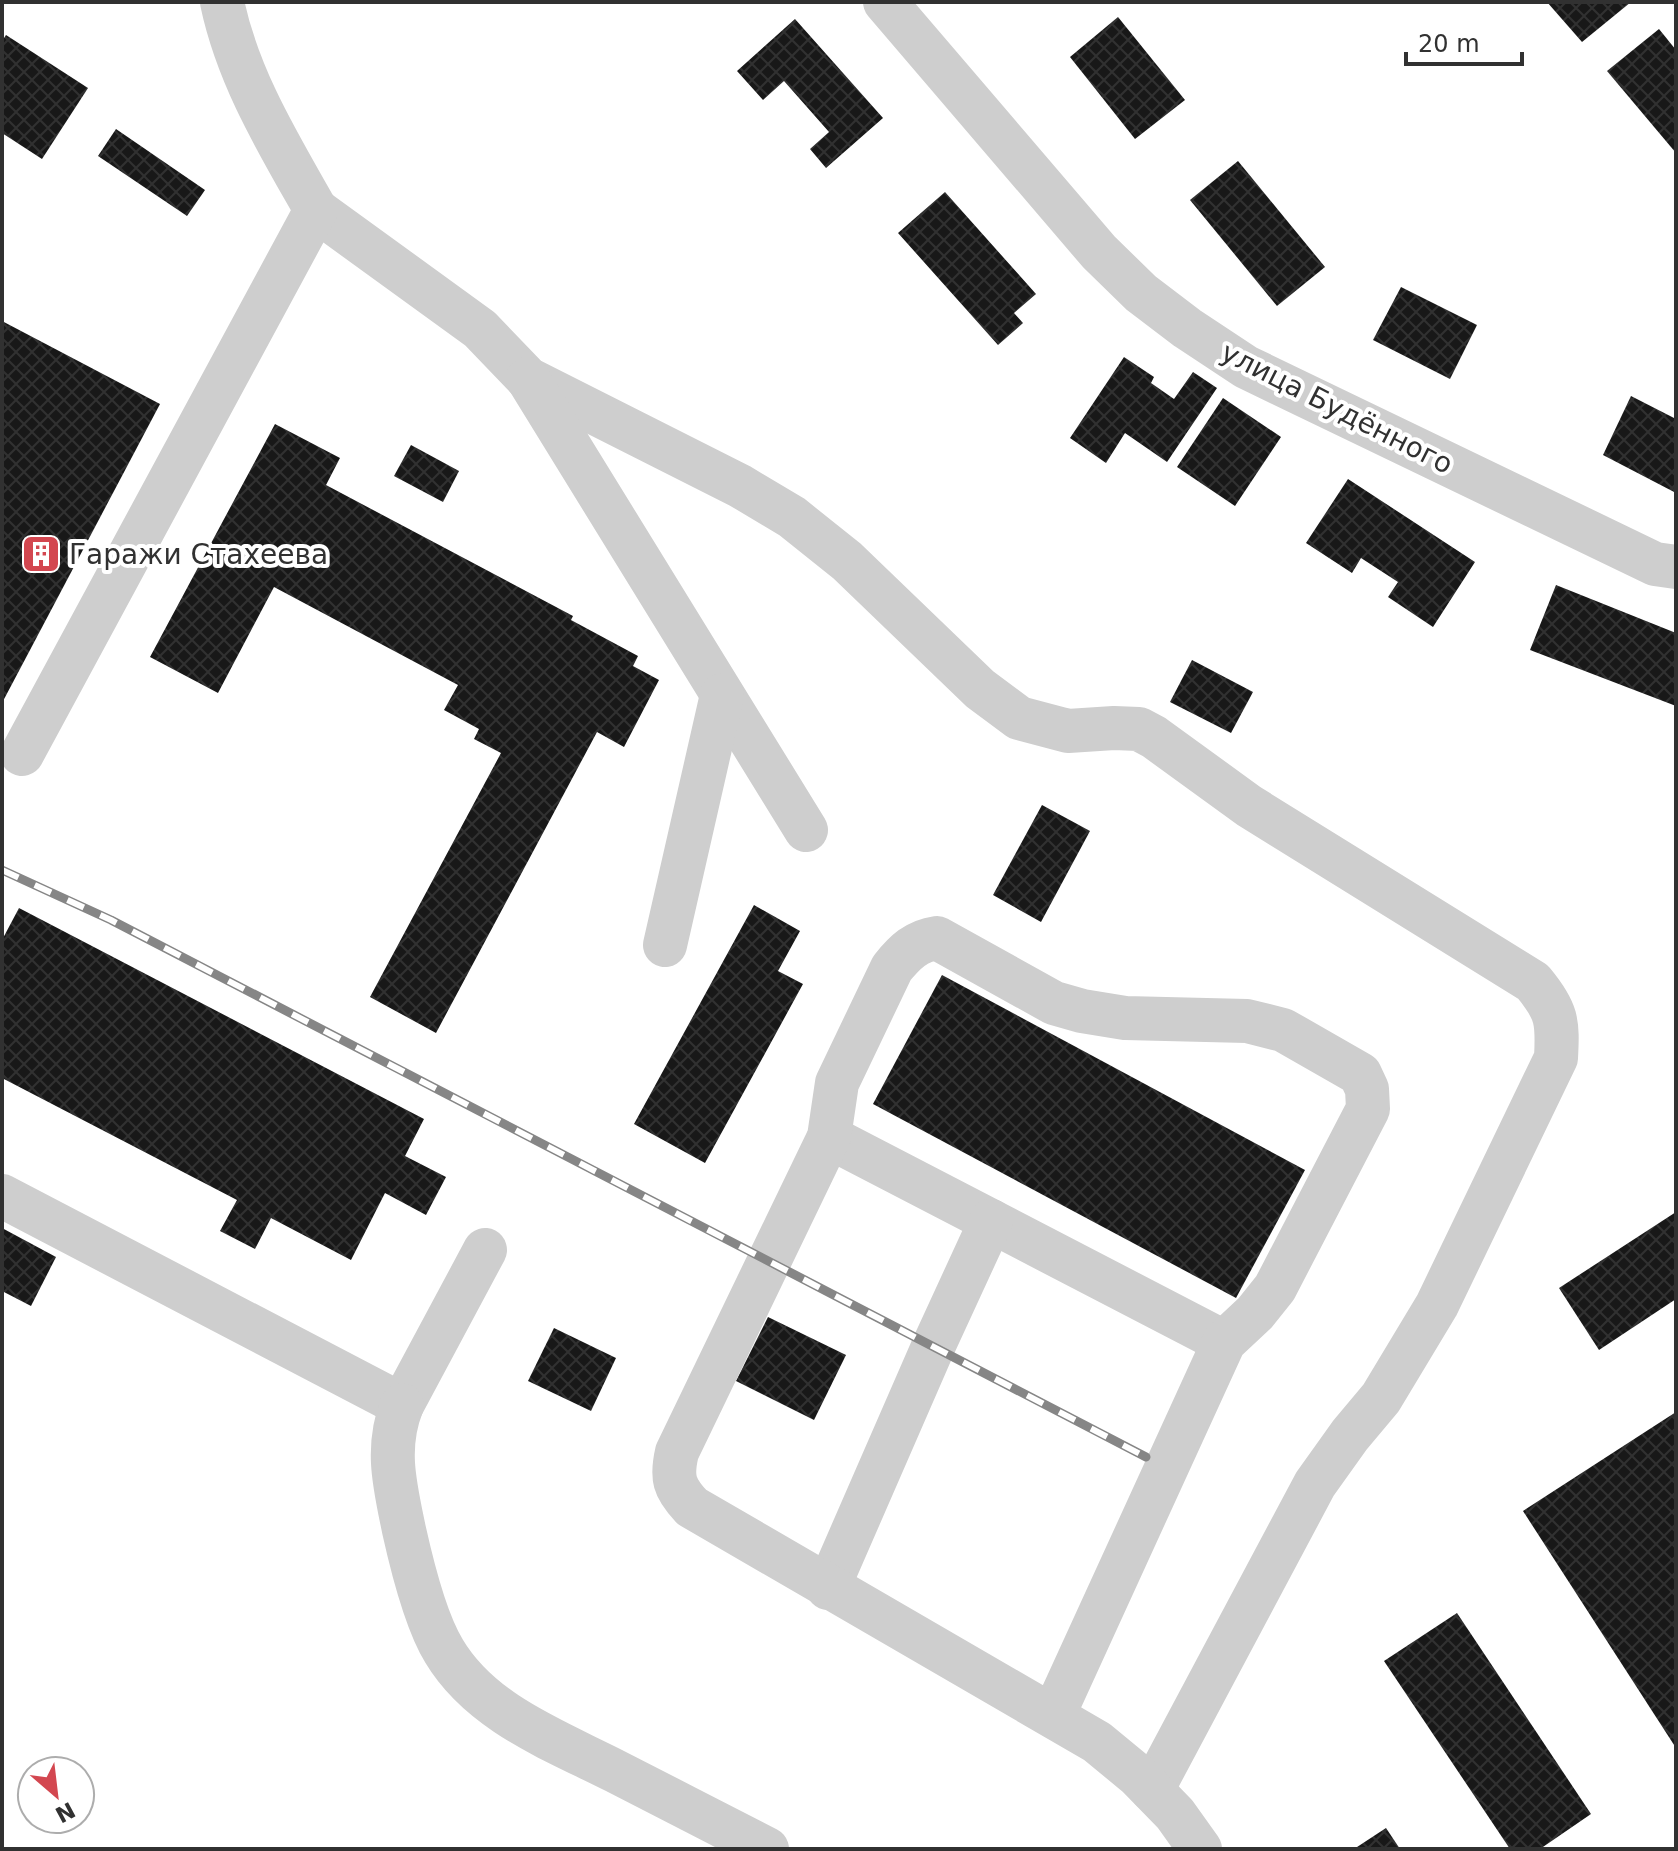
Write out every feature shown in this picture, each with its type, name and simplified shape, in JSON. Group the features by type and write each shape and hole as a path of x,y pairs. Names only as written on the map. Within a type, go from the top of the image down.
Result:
{"street":[{"path":"222,2 228,32 257,105 316,210 480,329 528,379 806,830"},
{"name":"улица Будённого","path":"885,2 1099,252 1141,293 1187,328 1246,367 1309,398 1655,564 1676,567"},
{"path":"22,754 316,210"},
{"path":"528,379 740,486 792,517 847,561 980,689 1019,718 1068,731 1139,729 1154,737 1249,806 1533,982 1551,1004 1558,1023 1556,1058 1437,1305 1381,1398 1315,1484 1152,1790"},
{"path":"665,945 722,695"},
{"path":"1053,1716 1224,1342 1255,1313 1275,1288 1368,1109 1367,1089 1360,1074 1283,1030 1247,1021 1125,1018 1082,1011 1054,1003 937,938 923,940 898,961 837,1083 829,1137 677,1452 672,1472 680,1494 692,1507 1097,1742 1152,1790 1175,1814 1200,1849"},
{"path":"829,1137 1224,1342"},
{"path":"2,1196 402,1405"},
{"path":"828,1588 991,1221"},
{"path":"485,1250 402,1405 392,1444 397,1497 412,1569 434,1630 444,1651 477,1692 518,1721 767,1849"}],"building":[{"path":"1547,2 1631,2 1582,42"},
{"path":"1118,17 1185,100 1135,139 1070,57"},
{"path":"795,19 883,118 826,168 810,149 829,132 784,81 763,100 737,71"},
{"path":"1659,29 1676,50 1676,153 1607,71"},
{"path":"6,35 88,88 42,159 2,133 2,41"},
{"path":"116,129 205,190 187,216 98,156"},
{"path":"1238,161 1325,267 1277,306 1190,200"},
{"path":"945,192 1036,294 1014,313 1023,323 998,345 898,233"},
{"path":"1401,287 1477,325 1450,379 1373,340"},
{"name":"Гаражи Стахеева","path":"2,321 160,404 2,703"},
{"path":"1124,357 1154,377 1151,383 1174,399 1193,372 1217,388 1167,462 1125,433 1106,463 1070,438"},
{"path":"1631,396 1676,419 1676,493 1603,455"},
{"path":"1223,398 1281,437 1235,506 1177,467"},
{"path":"275,424 340,458 326,485 573,616 571,620 638,656 633,666 659,680 624,747 597,732 436,1033 370,997 501,753 474,739 479,729 444,710 458,685 274,587 218,693 150,657"},
{"path":"411,445 459,471 443,502 394,476"},
{"path":"1348,479 1475,562 1433,627 1388,597 1398,582 1361,558 1352,573 1306,543"},
{"path":"1556,585 1676,633 1676,706 1530,650"},
{"path":"1192,660 1253,692 1231,733 1170,702"},
{"path":"1042,805 1090,831 1041,922 993,895"},
{"path":"754,905 800,931 778,971 803,984 705,1163 634,1124"},
{"path":"19,908 424,1119 405,1156 446,1177 426,1215 385,1193 351,1260 271,1218 255,1249 220,1231 237,1200 2,1078 2,940"},
{"path":"942,975 1305,1170 1236,1298 873,1104"},
{"path":"1676,1212 1676,1299 1599,1350 1559,1288"},
{"path":"2,1228 56,1257 31,1306 2,1291"},
{"path":"768,1317 846,1355 814,1420 736,1381"},
{"path":"554,1328 616,1358 591,1411 528,1381"},
{"path":"1676,1412 1676,1748 1523,1511"},
{"path":"1457,1613 1591,1814 1540,1849 1510,1849 1384,1661"},
{"path":"1386,1828 1400,1849 1354,1849"}],"railway":[{"path":"2,870 111,920 1146,1457"}],"place":[{"name":"Гаражи Стахеева","path":"41,554"}]}
